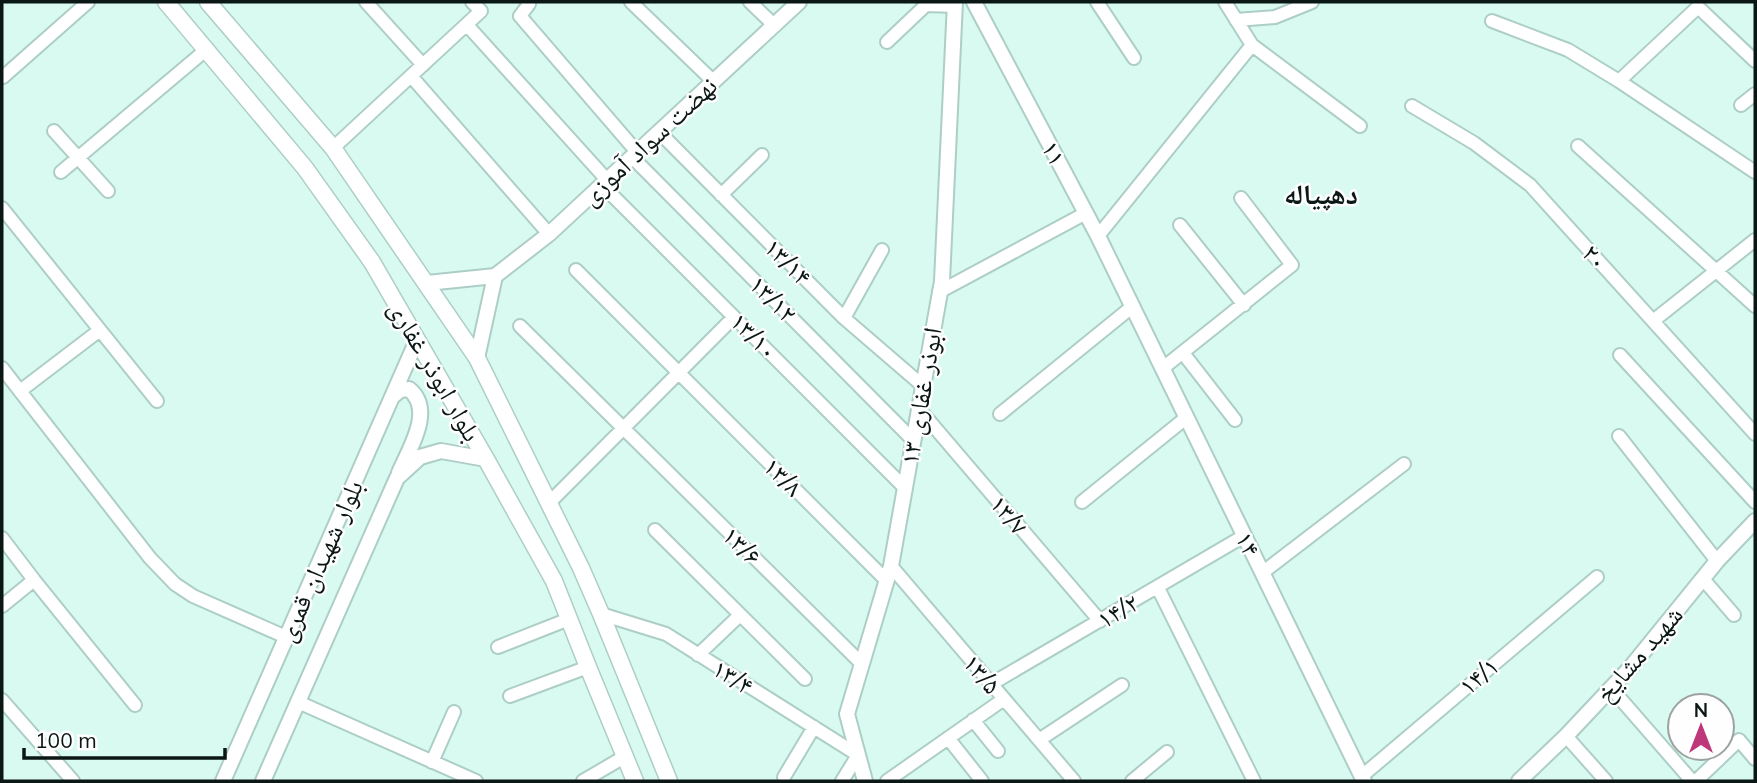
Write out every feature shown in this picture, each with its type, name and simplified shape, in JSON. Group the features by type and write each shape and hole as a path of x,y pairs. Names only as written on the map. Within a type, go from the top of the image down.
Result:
{"main road":[{"name":"بلوار ابوذر غفاری","path":"166,2 207,49 247,74 333,148 477,358 601,614 669,781"},
{"name":"بلوار ابوذر غفاری","path":"208,2 247,74 305,168 372,262 554,581 635,781"}],"street":[{"path":"3,77 88,2"},
{"path":"366,2 423,65"},
{"path":"333,148 481,12 472,2"},
{"name":"۱۳/۱۲","path":"527,2 529,4 520,16 635,155 913,440"},
{"path":"631,2 713,81"},
{"path":"750,2 774,25"},
{"name":"نهضت سواد آموزی","path":"495,276 549,234 799,2"},
{"name":"۱۱","path":"974,2 1133,306"},
{"path":"1097,2 1134,58"},
{"path":"1225,2 1252,45 1360,126"},
{"path":"1236,20 1275,17 1312,2"},
{"path":"887,41 926,5 955,4"},
{"name":"۱۳ ابوذر غفاری","path":"865,781 847,713 891,566 942,281 955,4"},
{"path":"1619,81 1700,4 1755,61"},
{"path":"1492,21 1568,50 1755,172"},
{"name":"۱۳/۱۰","path":"467,25 605,182 734,317 905,488"},
{"path":"1098,236 1252,45"},
{"path":"61,172 207,49"},
{"path":"411,76 549,234"},
{"path":"1741,105 1755,94"},
{"name":"۲۰","path":"1412,106 1474,143 1530,185 1755,434"},
{"path":"54,131 108,191"},
{"name":"۱۳/۱۴","path":"659,132 844,318 923,386"},
{"path":"1578,146 1755,306"},
{"path":"721,195 762,155"},
{"path":"1163,368 1292,265 1241,198"},
{"path":"2,208 157,401"},
{"path":"939,292 1086,213"},
{"path":"1180,225 1244,305"},
{"path":"1653,321 1755,240"},
{"path":"844,318 882,250"},
{"name":"۱۳/۸","path":"576,271 887,581"},
{"path":"427,283 495,276 477,358"},
{"path":"1000,414 1133,306"},
{"name":"۱۴","path":"1133,306 1363,779"},
{"path":"549,503 734,317"},
{"name":"۱۳/۶","path":"520,326 862,664"},
{"path":"20,391 100,330"},
{"name":"بلوار شهیدان قمری","path":"223,781 417,340"},
{"path":"1183,353 1235,421"},
{"path":"1620,355 1755,502"},
{"path":"2,368 150,558 175,584 193,596 286,637"},
{"path":"392,397 400,390 409,389 417,396 420,405 420,426 397,478"},
{"name":"۱۳/۷","path":"919,409 1100,621"},
{"path":"1082,502 1187,417"},
{"path":"1619,436 1717,561"},
{"name":"بلوار شهیدان قمری","path":"263,781 397,478 420,457 441,451 486,459"},
{"path":"1262,573 1404,464"},
{"name":"شهید مشایخ","path":"1521,780 1631,667 1717,561 1755,521"},
{"path":"655,530 805,680"},
{"name":"۱۴/۲","path":"991,684 1244,536"},
{"path":"2,538 135,705"},
{"name":"۱۳/۵","path":"891,566 1073,781"},
{"name":"۱۴/۱","path":"1363,779 1597,577"},
{"path":"1703,579 1734,615"},
{"path":"2,606 34,580"},
{"path":"1158,588 1252,777 1237,781"},
{"name":"۱۳/۴","path":"601,614 666,634 858,755"},
{"path":"698,654 740,615"},
{"path":"498,647 569,619"},
{"path":"509,695 587,667"},
{"path":"1039,740 1122,685"},
{"path":"1611,688 1694,781 1739,740 1755,759"},
{"path":"887,781 1004,699"},
{"path":"2,700 73,781"},
{"path":"298,702 476,781"},
{"path":"432,762 454,712"},
{"path":"973,720 998,751"},
{"path":"784,776 814,727"},
{"path":"1566,736 1606,781"},
{"path":"948,738 982,781"},
{"path":"1132,781 1167,752"},
{"path":"842,781 858,755"},
{"path":"583,781 624,757"},
{"path":"903,770 913,781"}],"district":[{"name":"دهپیاله","path":"1321,194"}]}
